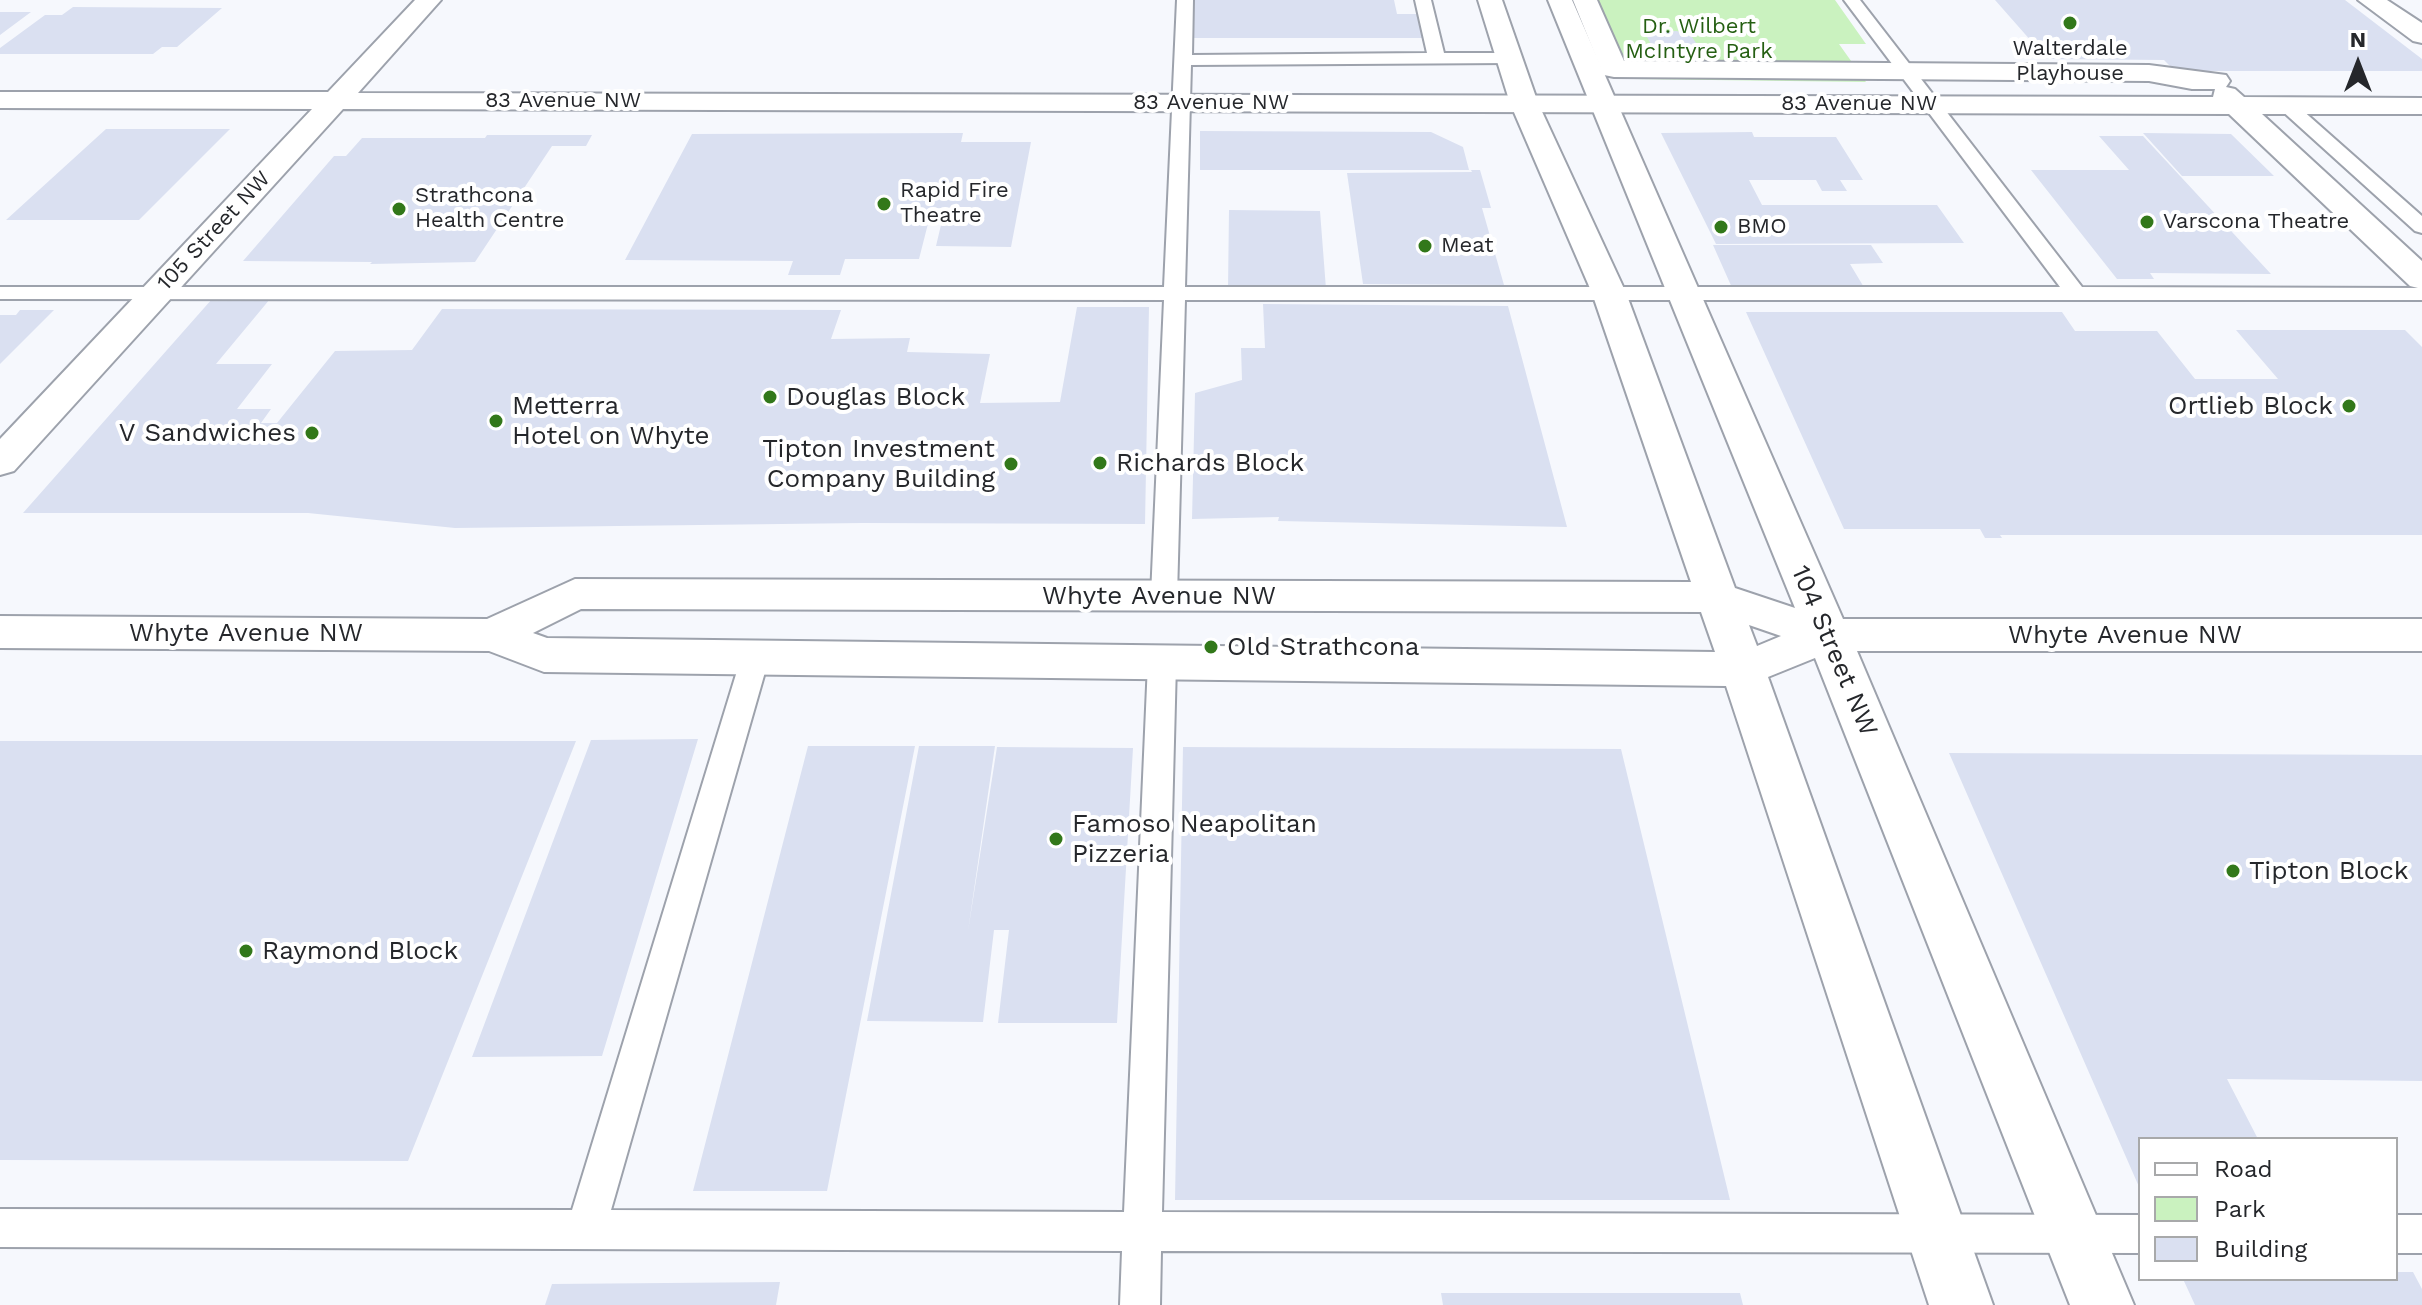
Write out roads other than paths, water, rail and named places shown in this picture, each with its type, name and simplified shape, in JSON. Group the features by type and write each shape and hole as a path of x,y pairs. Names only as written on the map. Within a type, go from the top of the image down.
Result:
{"street":[{"name":"105 Street NW","path":"0,462 429,0"},
{"path":"1490,0 1524,103 1609,293 1743,669 1961,1305"},
{"name":"104 Street NW","path":"1560,0 1828,635 2102,1305"},
{"path":"1585,0 1614,69 2149,73 2210,81 2422,81"},
{"path":"2370,0 2422,35"},
{"path":"2210,81 2422,279"},
{"name":"83 Avenue NW","path":"0,100 2422,106"},
{"name":"Whyte Avenue NW","path":"492,635 575,594 1715,597 1828,635 2422,635"},
{"name":"Whyte Avenue NW","path":"0,632 492,635 544,655 1743,669 1828,635"}],"lane":[{"path":"1164,596 1185,0"},
{"path":"1423,0 1437,59"},
{"path":"1852,0 2076,294"},
{"path":"1183,60 1510,58"},
{"path":"2286,105 2422,227"},
{"path":"0,293 2422,294"},
{"path":"586,1229 755,658"},
{"path":"1140,1305 1162,663"},
{"path":"0,1228 1937,1236 2138,1234"},
{"path":"2398,1234 2422,1234"}],"place":[{"name":"Walterdale Playhouse","path":"2070,23"},
{"name":"Rapid Fire Theatre","path":"884,204"},
{"name":"Strathcona Health Centre","path":"399,209"},
{"name":"Varscona Theatre","path":"2147,222"},
{"name":"BMO","path":"1721,227"},
{"name":"Meat","path":"1425,246"},
{"name":"Douglas Block","path":"770,397"},
{"name":"Ortlieb Block","path":"2349,406"},
{"name":"Metterra Hotel on Whyte","path":"496,421"},
{"name":"V Sandwiches","path":"312,433"},
{"name":"Richards Block","path":"1100,463"},
{"name":"Tipton Investment Company Building","path":"1011,464"},
{"name":"Old Strathcona","path":"1211,647"},
{"name":"Famoso Neapolitan Pizzeria","path":"1056,839"},
{"name":"Tipton Block","path":"2233,871"},
{"name":"Raymond Block","path":"246,951"}],"park label":[{"name":"Dr. Wilbert McIntyre Park","path":"1699,40"}]}
